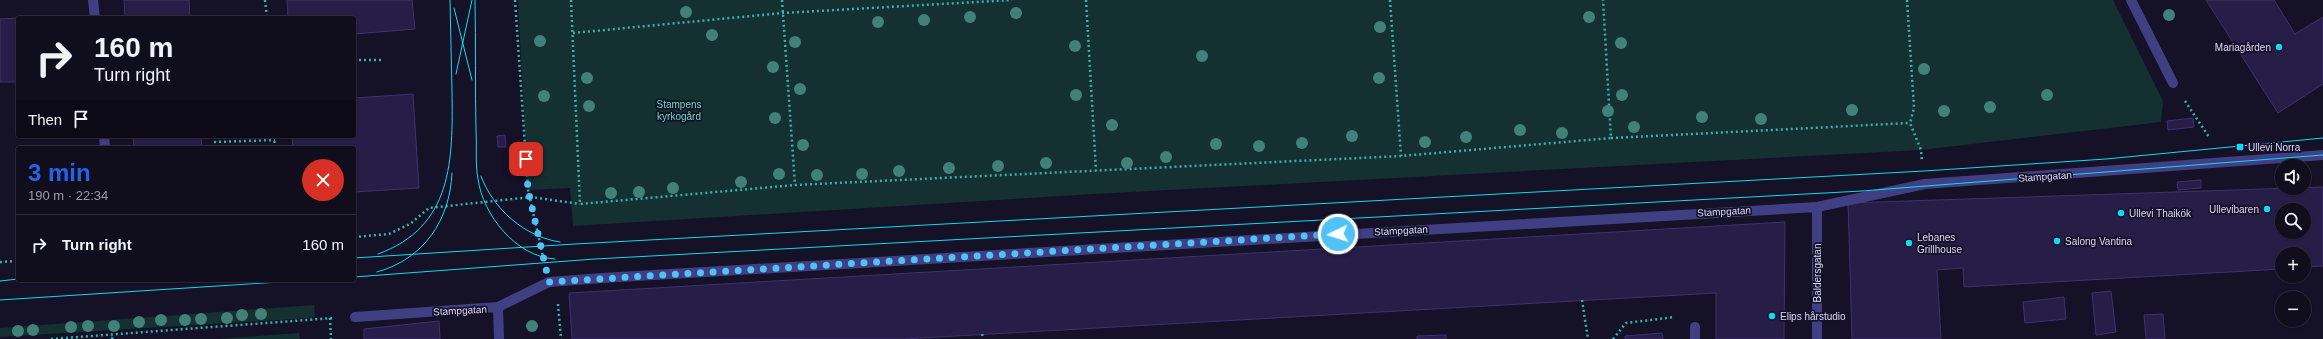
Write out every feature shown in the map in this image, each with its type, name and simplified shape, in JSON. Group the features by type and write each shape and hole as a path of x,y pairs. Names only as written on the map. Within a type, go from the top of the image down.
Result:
{"street":[{"path":"93,0 95,16"},
{"path":"2131,0 2173,83"},
{"name":"Stampgatan","path":"355,316 498,308 549,282 1817,207 1925,184 2323,155"},
{"name":"Baldersgatan","path":"1817,207 1817,339"},
{"path":"498,308 499,339"},
{"path":"1695,326 1695,339"}],"path":[{"path":"265,0 267,16"},
{"path":"515,0 528,190 531,197 549,282 558,303 561,339"},
{"path":"571,0 580,204"},
{"path":"782,0 795,185"},
{"path":"573,33 783,14 1012,0"},
{"path":"1086,0 1096,171"},
{"path":"1390,0 1401,156"},
{"path":"1603,0 1611,138"},
{"path":"1907,0 1914,108 1910,123 1921,150"},
{"path":"356,60 383,60"},
{"path":"2173,83 2209,137"},
{"path":"356,237 389,234 410,224 430,208 531,197 580,204 795,185 1401,156 1611,138 1910,123"},
{"path":"215,138 215,142 275,140 275,146"},
{"path":"0,262 16,261"},
{"path":"1582,300 1588,339"},
{"path":"51,339 355,316"},
{"path":"1613,339 1626,323 1655,318 1680,317 1695,326"},
{"path":"330,318 331,339"},
{"path":"112,339 113,334"},
{"path":"982,334 983,339"}],"green space":[{"name":"Stampens kyrkogård","path":"518,0 2113,0 2163,101 2161,122 1921,150 1094,194 573,226 570,188 528,190"},
{"path":"314,305 315,316 311,318 0,337 0,328"},
{"path":"299,333 300,339 217,339"}],"building":[{"path":"124,0 189,0 190,16 125,16"},
{"path":"287,0 412,0 415,29 356,34 356,16 288,16"},
{"name":"Mariagården","path":"2206,0 2274,0 2295,34 2323,17 2323,84 2278,113"},
{"path":"16,18 16,82 0,82 0,19"},
{"path":"413,94 419,188 356,192 356,146 293,146 292,138 356,138 356,98"},
{"path":"2193,118 2194,127 2168,130 2167,121"},
{"path":"505,135 506,147 498,147 497,136"},
{"path":"133,138 201,138 202,146 134,146"},
{"path":"2201,180 2201,188 2178,190 2177,182"},
{"path":"2311,187 2323,187 2323,266 2311,267 2311,247 2275,247 2275,269 1964,287 1963,268 1937,270 1941,339 1852,339 1848,203 2275,189 2275,195 2311,195"},
{"path":"1785,222 1784,339 1716,339 1716,293 903,339 572,339 569,293"},
{"path":"2111,291 2116,332 2096,335 2092,293"},
{"path":"2064,297 2066,319 2025,323 2023,302"},
{"path":"2163,314 2165,339 2146,339 2144,315"},
{"path":"439,321 440,339 364,339 364,329"},
{"path":"1662,333 1663,339 1625,339 1625,336"},
{"path":"1446,335 1446,339 1417,339 1417,336"}],"tram line":[{"path":"378,254 403,242 421,227 435,209 444,188 449,166 452,117 450,0"},
{"path":"456,74 472,0"},
{"path":"475,0 476,161 481,193 494,220 515,242 527,251 555,259"},
{"path":"454,8 472,80"},
{"path":"356,258 575,244 1924,171 2106,159 2323,138"},
{"path":"356,277 595,259 1862,191 2323,155"},
{"path":"377,272 394,266 408,258 421,247 431,235 440,222 446,206 452,173"},
{"path":"481,176 493,200 512,220 535,234 560,242"},
{"path":"0,281 16,279"},
{"path":"0,300 280,282"}],"place":[{"name":"Mariagården","path":"2279,47"},
{"name":"Ullevi Norra","path":"2240,147"},
{"name":"Ullevibaren","path":"2267,209"},
{"name":"Ullevi Thaikök","path":"2121,213"},
{"name":"Salong Vantina","path":"2057,241"},
{"name":"Lebanes Grillhouse","path":"1909,243"},
{"name":"Elips hårstudio","path":"1772,316"}],"route":[{"path":"526,159 528,190 531,197 549,282 1338,234"}]}
